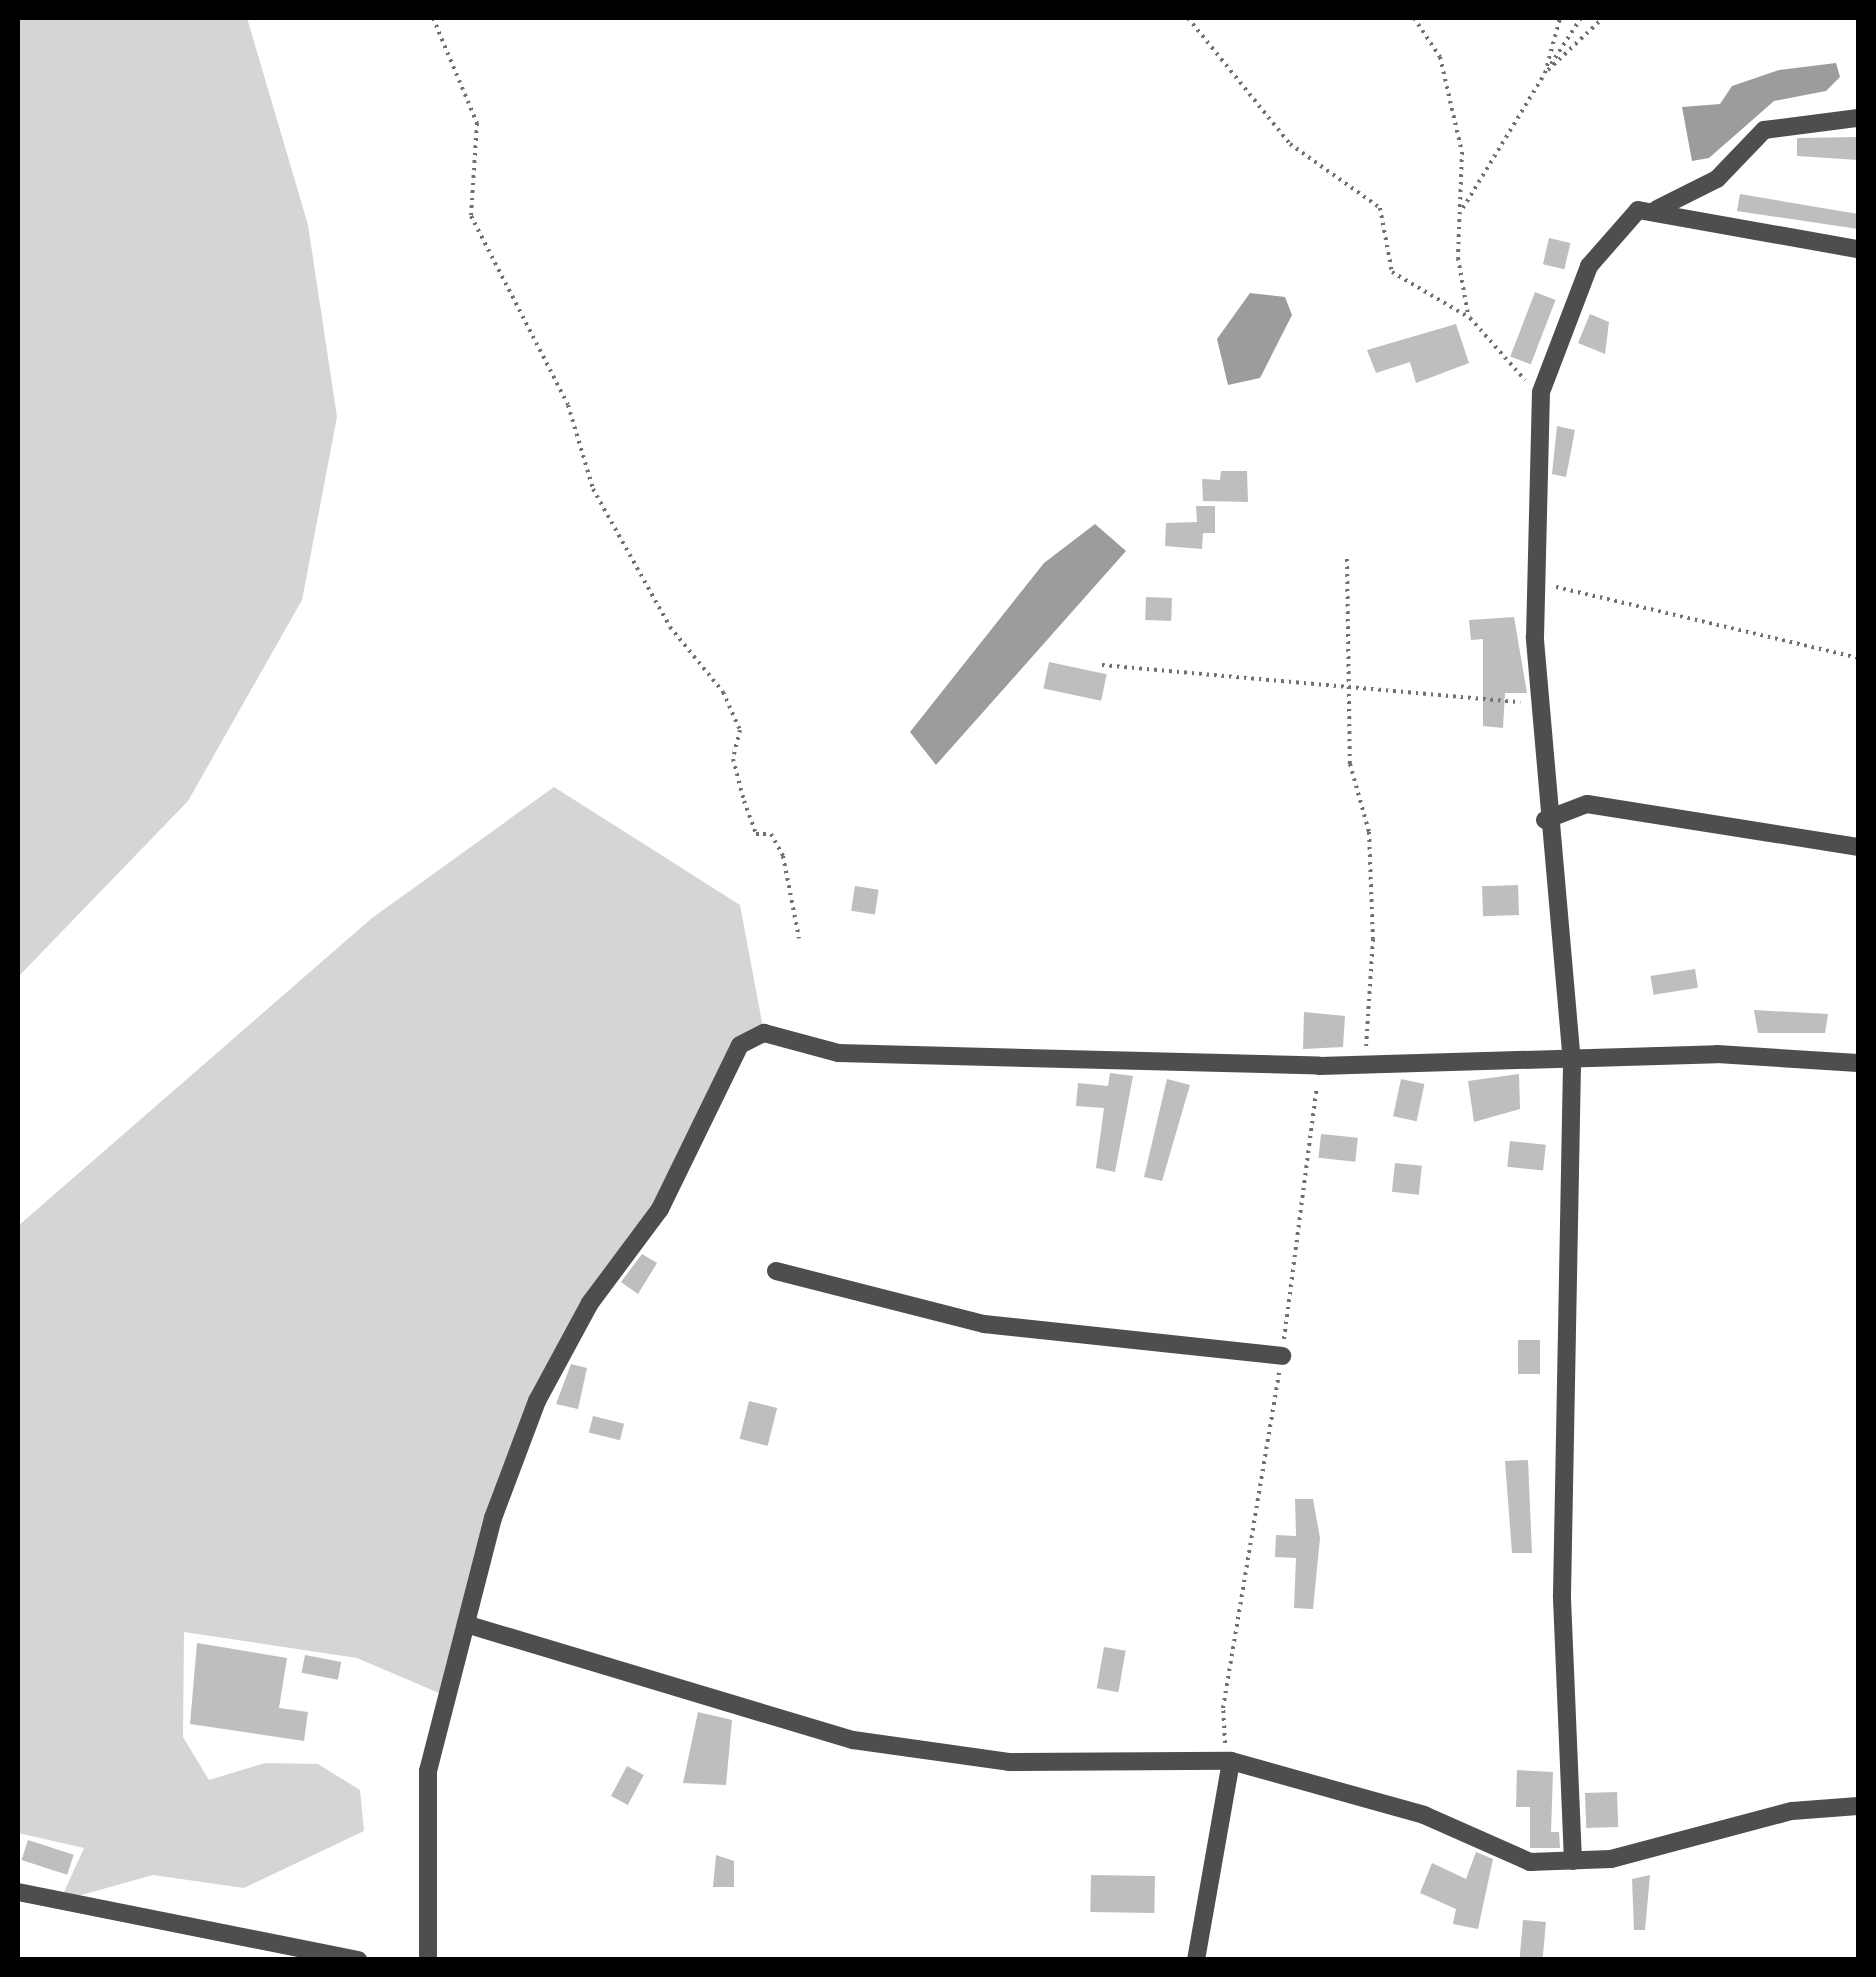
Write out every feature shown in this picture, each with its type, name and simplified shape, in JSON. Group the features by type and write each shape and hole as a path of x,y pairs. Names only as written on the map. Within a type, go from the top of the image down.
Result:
{"street":[{"path":"1656,210 1717,179 1764,130 1858,118"},
{"path":"1572,1861 1562,1595 1572,1062 1545,820 1538,703 1536,583 1541,392 1609,234 1638,210 1656,210 1858,249"},
{"path":"1545,820 1587,804 1858,847"},
{"path":"428,1960 428,1771 494,1518 537,1401 590,1303 660,1209 740,1045 764,1032 838,1053 1319,1066 1572,1062 1716,1054 1858,1063"},
{"path":"776,1271 984,1324 1282,1356"},
{"path":"469,1624 853,1740 1010,1762 1248,1759 1424,1814 1530,1862 1572,1861 1674,1846 1792,1811 1858,1806"},
{"path":"1196,1960 1231,1761"},
{"path":"18,1892 358,1960"}],"path":[{"path":"433,18 477,123 471,216 568,404 602,504 670,627 723,692 740,730 733,760 744,800 756,834 772,834 783,856 800,938"},
{"path":"1188,18 1290,144 1380,208 1392,272 1470,318 1541,392"},
{"path":"1414,18 1440,57 1462,152 1458,258 1470,318"},
{"path":"1544,73 1560,18"},
{"path":"1462,210 1581,18"},
{"path":"1544,73 1603,18"},
{"path":"1347,559 1350,764 1369,832 1365,1066"},
{"path":"1536,583 1858,658"},
{"path":"1102,664 1538,703"},
{"path":"1231,1761 1222,1708 1282,1356 1319,1066"}],"shaded area":[{"path":"18,18 247,18 308,225 337,417 302,600 188,801 18,977"},
{"path":"1836,63 1840,77 1826,91 1774,101 1709,158 1692,161 1682,107 1720,104 1732,86 1779,70"},
{"path":"1250,293 1285,297 1292,315 1260,378 1228,385 1217,339"},
{"path":"1095,524 1126,551 936,765 910,732 1044,563"},
{"path":"554,787 740,905 764,1033 740,1045 660,1209 590,1303 493,1518 453,1699 357,1658 184,1632 183,1737 209,1780 265,1763 318,1764 360,1790 364,1831 244,1888 153,1875 60,1901 84,1848 18,1833 18,1226 372,918"}],"building":[{"path":"1858,137 1858,160 1797,156 1797,138"},
{"path":"1740,194 1858,214 1858,229 1737,211"},
{"path":"1549,238 1570,243 1564,269 1543,264"},
{"path":"1535,292 1556,300 1531,364 1510,356"},
{"path":"1590,314 1609,322 1605,354 1578,343"},
{"path":"1456,324 1469,363 1416,383 1410,362 1376,373 1367,350"},
{"path":"1557,426 1575,430 1566,477 1552,474"},
{"path":"1221,471 1247,471 1248,502 1203,501 1202,479 1220,480"},
{"path":"1196,506 1215,506 1215,533 1203,533 1202,549 1165,546 1166,523 1197,522"},
{"path":"1146,597 1172,598 1171,621 1145,620"},
{"path":"1514,617 1527,693 1505,693 1503,728 1483,726 1483,639 1471,640 1469,620"},
{"path":"1049,662 1107,674 1101,701 1043,688"},
{"path":"1518,885 1519,915 1483,916 1482,886"},
{"path":"855,886 879,890 875,914 851,911"},
{"path":"1695,969 1698,988 1654,995 1651,976"},
{"path":"1754,1010 1828,1014 1825,1033 1758,1033"},
{"path":"1304,1012 1345,1016 1343,1047 1303,1049"},
{"path":"1110,1073 1133,1076 1115,1172 1096,1168 1104,1108 1076,1106 1078,1083 1108,1086"},
{"path":"1519,1074 1520,1109 1474,1122 1468,1081"},
{"path":"1167,1079 1190,1085 1162,1181 1144,1177"},
{"path":"1401,1079 1424,1084 1417,1121 1393,1116"},
{"path":"1321,1134 1358,1138 1355,1162 1318,1158"},
{"path":"1510,1141 1546,1145 1543,1171 1507,1167"},
{"path":"1395,1163 1422,1166 1419,1195 1392,1192"},
{"path":"642,1254 657,1263 638,1294 621,1282"},
{"path":"1518,1340 1540,1340 1540,1374 1518,1374"},
{"path":"571,1364 587,1368 578,1409 556,1404"},
{"path":"749,1401 777,1408 768,1446 740,1439"},
{"path":"593,1416 624,1424 620,1440 589,1432"},
{"path":"1528,1460 1532,1553 1512,1553 1505,1461"},
{"path":"1295,1499 1313,1499 1320,1538 1313,1609 1294,1608 1296,1558 1275,1557 1276,1535 1296,1536"},
{"path":"197,1643 287,1658 279,1708 308,1712 304,1741 190,1724"},
{"path":"1104,1647 1126,1651 1118,1692 1097,1688"},
{"path":"305,1655 341,1662 338,1680 302,1673"},
{"path":"698,1712 732,1720 726,1785 683,1783"},
{"path":"627,1766 644,1775 628,1805 611,1796"},
{"path":"1517,1770 1553,1772 1551,1832 1559,1832 1560,1848 1530,1848 1530,1807 1516,1807"},
{"path":"1617,1792 1618,1827 1586,1828 1585,1793"},
{"path":"28,1840 74,1855 67,1875 22,1860"},
{"path":"1476,1852 1493,1859 1478,1929 1453,1924 1456,1909 1420,1893 1432,1863 1466,1879"},
{"path":"716,1855 734,1861 734,1887 713,1887"},
{"path":"1091,1875 1155,1876 1154,1913 1090,1912"},
{"path":"1650,1875 1645,1930 1634,1930 1632,1879"},
{"path":"1523,1920 1546,1922 1543,1960 1520,1960"}]}
